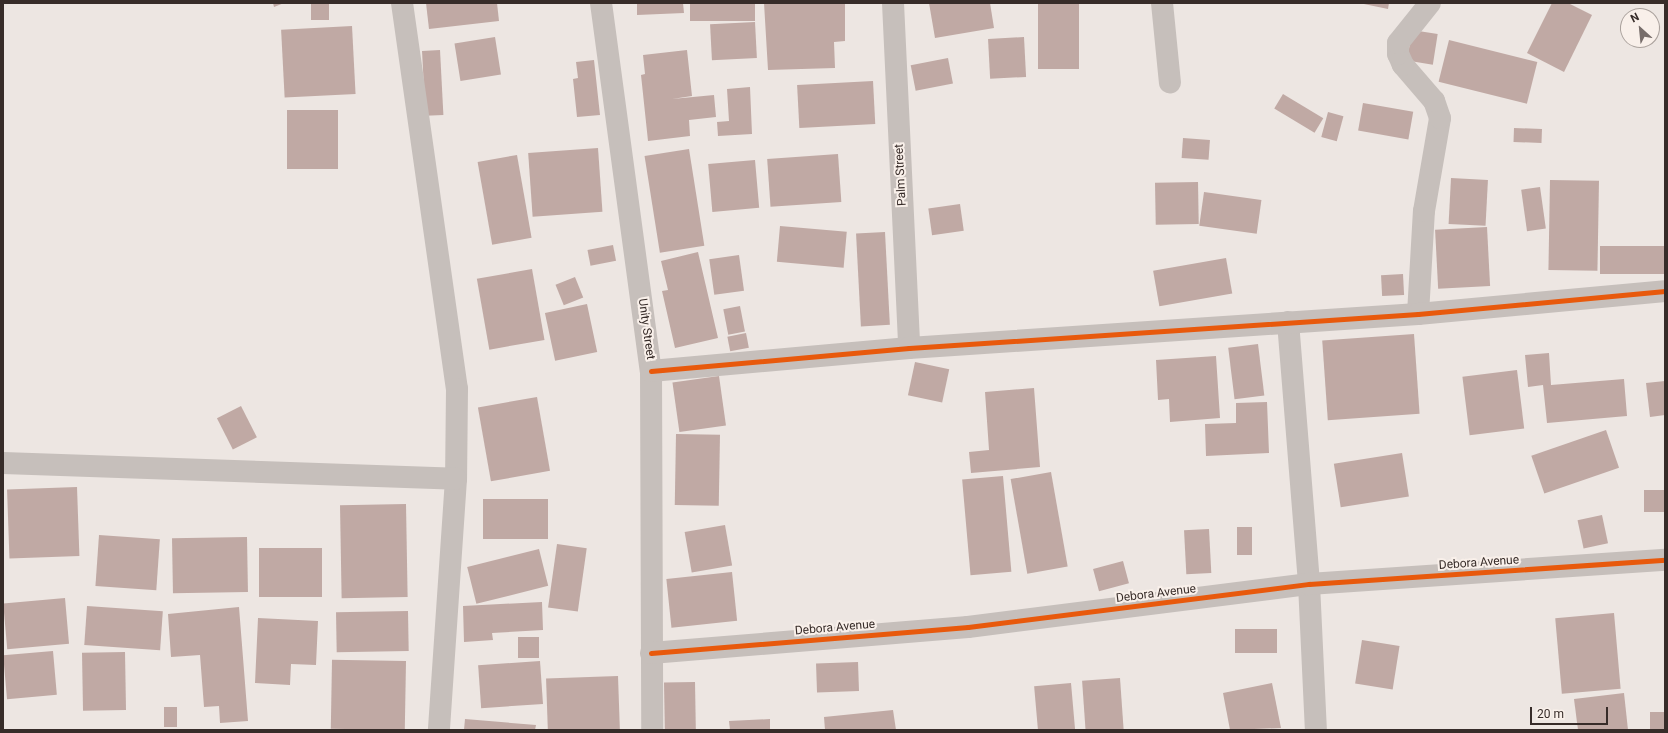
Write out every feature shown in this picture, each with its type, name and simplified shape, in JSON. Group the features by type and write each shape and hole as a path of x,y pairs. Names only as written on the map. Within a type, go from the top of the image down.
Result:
{"street":[{"path":"402,3 457,389 456,478 439,730"},
{"name":"Unity Street","path":"601,3 652,371 652,730"},
{"name":"Palm Street","path":"893,3 909,348"},
{"path":"1162,3 1170,83"},
{"path":"1418,314 1424,211 1440,118 1434,101 1403,65 1398,54 1398,43 1430,3"},
{"path":"652,371 909,348 1418,314 1665,291"},
{"path":"1288,322 1309,584 1316,730"},
{"path":"3,463 456,478"},
{"name":"Debora Avenue","path":"651,653 968,627 1309,584 1665,560"}],"building":[{"path":"273,3 284,3 274,7"},
{"path":"311,3 329,3 329,20 311,20"},
{"path":"426,3 497,3 499,21 429,29"},
{"path":"637,3 683,3 684,13 637,15"},
{"path":"690,3 755,3 755,21 690,21"},
{"path":"764,3 845,3 845,41 834,42 835,68 768,70"},
{"path":"929,3 990,3 994,28 935,38"},
{"path":"1038,3 1079,3 1079,69 1038,69"},
{"path":"1359,3 1389,3 1388,9"},
{"path":"1552,3 1568,3 1592,15 1564,72 1527,53"},
{"path":"755,22 757,58 712,60 710,24"},
{"path":"352,26 356,94 285,98 281,30"},
{"path":"1412,30 1438,34 1433,65 1407,61"},
{"path":"495,37 501,75 460,81 455,43"},
{"path":"1024,37 1026,77 990,79 988,39"},
{"path":"1449,40 1537,62 1527,104 1439,82"},
{"path":"440,50 443,115 425,116 422,51"},
{"path":"687,50 692,96 672,99 714,95 716,117 689,120 690,136 648,141 641,75 645,74 643,55"},
{"path":"948,58 953,84 916,91 911,65"},
{"path":"594,60 600,115 577,117 573,79 578,78 576,62"},
{"path":"873,81 875,124 799,128 797,85"},
{"path":"750,87 752,134 718,136 717,122 729,121 727,89"},
{"path":"1283,94 1323,118 1315,133 1274,109"},
{"path":"1363,103 1413,112 1408,139 1358,131"},
{"path":"287,110 338,110 338,169 287,169"},
{"path":"1328,112 1343,116 1337,141 1321,137"},
{"path":"1514,128 1542,129 1541,143 1514,142"},
{"path":"1183,138 1210,140 1209,160 1182,158"},
{"path":"598,148 602,212 533,217 528,153"},
{"path":"689,149 704,246 660,253 645,156"},
{"path":"838,154 841,202 771,207 767,159"},
{"path":"517,155 532,238 492,245 478,162"},
{"path":"755,160 759,208 712,212 708,164"},
{"path":"1451,178 1488,180 1486,226 1449,224"},
{"path":"1550,180 1599,181 1597,271 1548,270"},
{"path":"1198,182 1199,224 1156,225 1155,183"},
{"path":"1540,187 1546,229 1527,231 1521,190"},
{"path":"1204,192 1261,200 1257,234 1199,226"},
{"path":"960,204 964,231 932,235 928,208"},
{"path":"780,226 847,232 844,268 777,262"},
{"path":"1487,227 1490,286 1438,289 1435,230"},
{"path":"885,232 890,325 861,326 856,234"},
{"path":"613,245 616,261 591,266 587,250"},
{"path":"1600,246 1665,246 1665,274 1600,274"},
{"path":"698,252 718,338 675,348 662,291 668,290 661,261"},
{"path":"739,255 744,291 714,295 709,259"},
{"path":"1226,258 1232,293 1159,306 1153,271"},
{"path":"532,269 545,340 489,350 477,279"},
{"path":"1403,274 1404,295 1382,296 1381,275"},
{"path":"575,277 583,297 564,305 556,285"},
{"path":"587,304 597,352 555,361 545,313"},
{"path":"740,306 745,332 728,335 723,309"},
{"path":"746,333 749,348 730,351 727,337"},
{"path":"1414,334 1420,414 1328,420 1322,340"},
{"path":"1258,344 1264,396 1235,399 1228,348"},
{"path":"1549,353 1551,385 1624,379 1627,416 1547,423 1543,385 1528,387 1525,355"},
{"path":"1216,356 1220,418 1170,422 1169,399 1158,400 1156,360"},
{"path":"915,362 949,369 942,403 908,395"},
{"path":"1517,370 1524,429 1470,435 1462,377"},
{"path":"719,376 726,426 679,432 672,383"},
{"path":"1665,381 1665,415 1650,417 1646,383"},
{"path":"1034,388 1040,467 971,473 969,452 989,450 985,392"},
{"path":"537,397 550,471 491,481 478,407"},
{"path":"1267,402 1269,453 1206,456 1205,424 1236,423 1236,403"},
{"path":"241,406 257,437 233,449 217,418"},
{"path":"1606,430 1619,468 1544,494 1531,456"},
{"path":"676,434 720,435 719,506 675,505"},
{"path":"1402,453 1409,496 1341,507 1334,464"},
{"path":"1051,472 1068,567 1027,574 1011,479"},
{"path":"1003,476 1011,572 971,575 962,480"},
{"path":"77,487 79,556 9,558 7,489"},
{"path":"1644,490 1665,490 1665,512 1644,512"},
{"path":"483,499 548,499 548,539 483,539"},
{"path":"406,504 408,597 342,598 340,505"},
{"path":"1602,515 1608,543 1584,549 1578,520"},
{"path":"725,525 732,565 692,572 685,532"},
{"path":"1237,527 1252,527 1252,555 1237,555"},
{"path":"1209,529 1211,573 1186,574 1184,530"},
{"path":"99,535 160,539 156,590 95,586"},
{"path":"247,537 248,592 173,593 172,538"},
{"path":"557,544 587,548 578,612 548,607"},
{"path":"259,548 322,548 322,597 259,597"},
{"path":"539,549 548,586 476,604 467,567"},
{"path":"1123,561 1129,583 1099,591 1093,569"},
{"path":"732,572 737,621 671,628 666,579"},
{"path":"65,598 69,644 7,649 3,603"},
{"path":"542,602 543,630 492,633 493,640 464,642 463,606"},
{"path":"87,606 163,611 160,650 84,645"},
{"path":"239,607 248,721 220,723 219,706 204,707 200,655 171,657 168,614"},
{"path":"408,611 409,651 337,652 336,612"},
{"path":"1614,613 1621,689 1562,694 1555,618"},
{"path":"258,618 318,621 316,665 291,664 290,685 255,683"},
{"path":"1235,629 1277,629 1277,653 1235,653"},
{"path":"518,637 539,637 539,658 518,658"},
{"path":"1362,640 1400,646 1393,689 1355,683"},
{"path":"53,651 57,695 7,699 3,655"},
{"path":"125,652 126,710 83,711 82,653"},
{"path":"332,660 406,661 405,730 331,729"},
{"path":"540,661 543,704 481,708 478,665"},
{"path":"858,662 859,691 817,692 816,663"},
{"path":"618,676 620,730 548,730 546,679"},
{"path":"1120,678 1124,730 1086,730 1082,681"},
{"path":"695,682 696,730 665,730 664,683"},
{"path":"1071,683 1075,730 1038,730 1034,686"},
{"path":"1272,683 1281,728 1230,730 1223,693"},
{"path":"1624,693 1628,730 1578,730 1574,699"},
{"path":"164,707 177,707 177,727 164,727"},
{"path":"893,710 896,730 825,730 824,717"},
{"path":"1650,712 1665,712 1665,730 1650,730"},
{"path":"465,719 536,725 535,730 464,730"},
{"path":"770,719 770,730 730,730 729,721"}],"cycle path":[{"path":"651,371 909,348 1418,314 1665,291"},
{"path":"651,653 968,627 1309,584 1665,560"}]}
